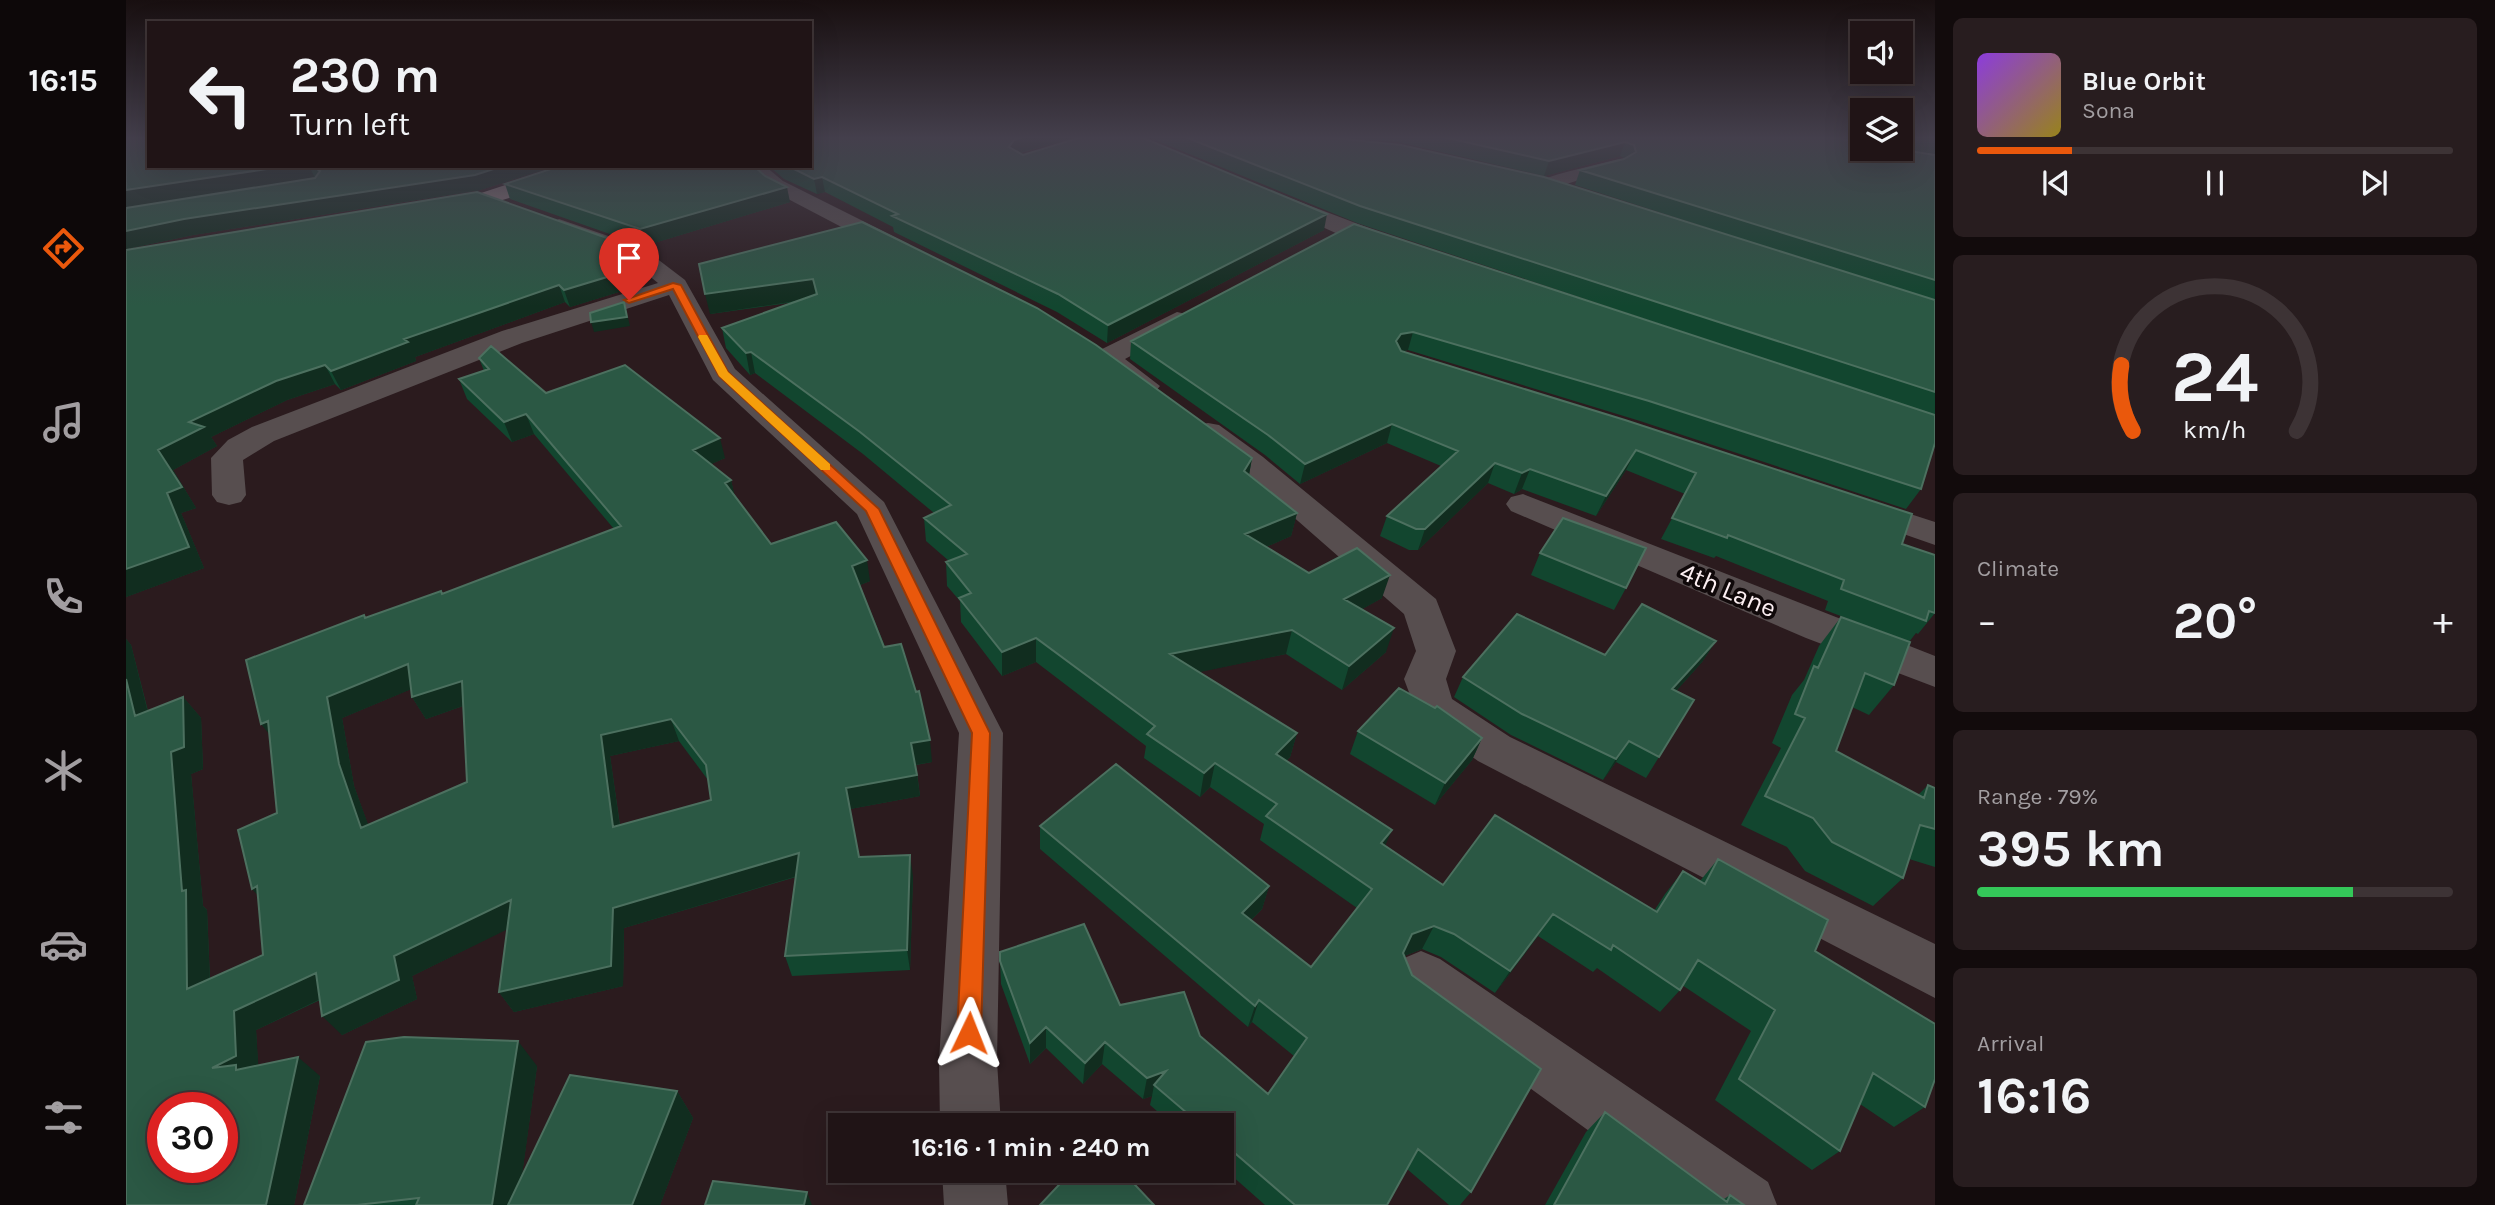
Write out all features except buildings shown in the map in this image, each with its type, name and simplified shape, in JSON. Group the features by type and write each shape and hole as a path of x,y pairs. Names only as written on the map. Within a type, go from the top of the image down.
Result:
{"main road":[{"path":"418,210 484,199 501,193"}],"street":[{"path":"792,193 917,257"},
{"path":"1263,193 1348,230 1413,252"},
{"path":"484,199 635,253 676,285 723,374 872,509 981,733 968,1061 970,1113"},
{"path":"1303,253 1348,230"},
{"path":"229,495 227,458 239,447 263,434 512,337 676,285"},
{"path":"1211,301 1096,352 1252,464 1422,608 1436,650 1425,679 1434,708 1494,749 1935,972"},
{"path":"1837,500 1935,534"},
{"name":"4th Lane","path":"1523,504 1820,628 1935,671"},
{"path":"1421,977 1745,1205"},
{"path":"975,1183 976,1205"}],"slow traffic":[{"path":"703,337 723,374 825,467"}],"route":[{"path":"629,300 676,285 723,374 872,509 981,733 969,1033"}]}
